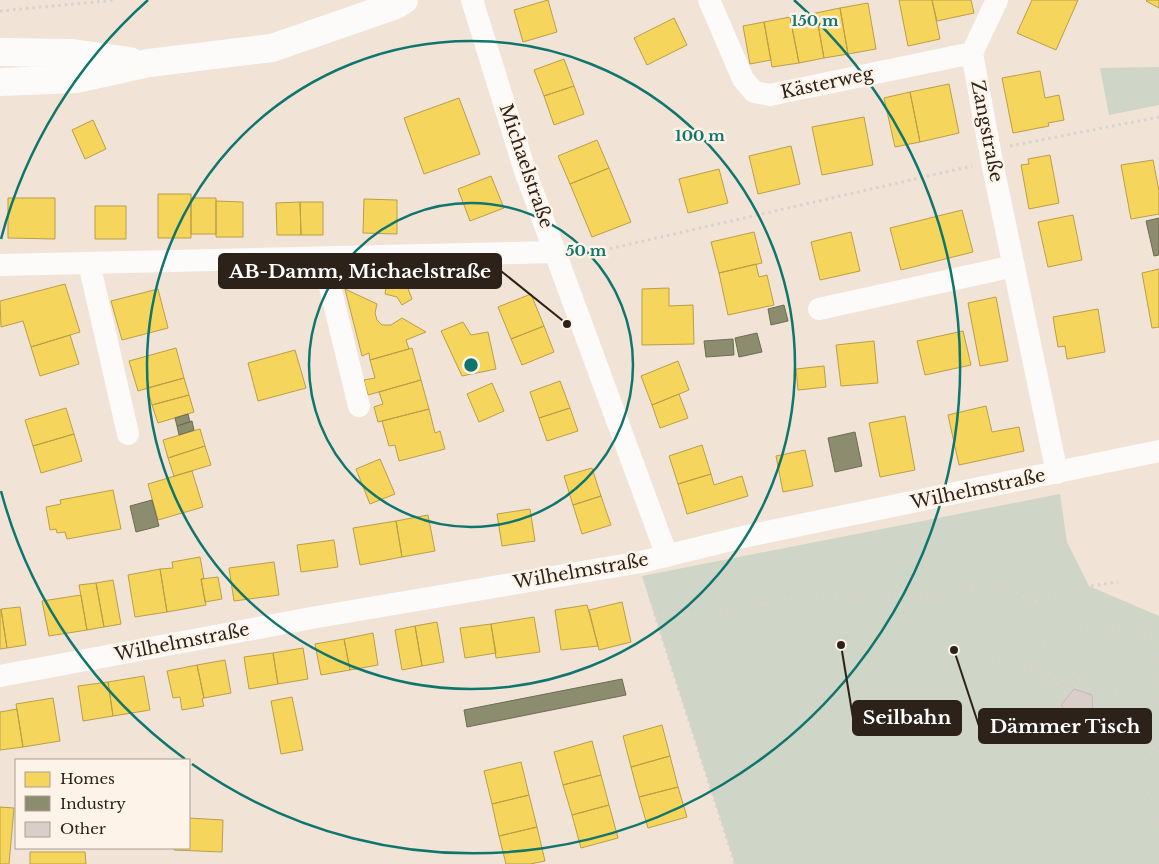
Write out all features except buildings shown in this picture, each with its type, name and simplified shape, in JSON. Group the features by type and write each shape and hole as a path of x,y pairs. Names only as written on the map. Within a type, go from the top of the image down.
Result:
{"main road":[{"path":"0,82 76,79 149,64 272,48 396,5 404,0"},
{"path":"0,52 72,53 149,64"}],"street":[{"name":"Kästerweg","path":"709,0 743,79 754,92 770,95 972,53"},
{"path":"972,53 997,0"},
{"name":"Michaelstraße","path":"473,3 525,171 667,556"},
{"name":"Zangstraße","path":"972,53 991,156 1057,473"},
{"path":"0,265 556,252"},
{"path":"323,258 359,406"},
{"path":"89,264 128,434"},
{"path":"819,309 1014,266"},
{"name":"Wilhelmstraße","path":"0,676 317,617 641,562 747,536 1159,451"}],"path":[{"path":"0,12 116,0"},
{"path":"556,252 591,252 1159,116"},
{"path":"933,498 974,590"},
{"path":"747,536 765,605"},
{"path":"641,562 655,615 735,864"},
{"path":"1035,602 1089,586 1118,582"},
{"path":"655,615 712,615 794,598 935,594 1005,588 1035,602 1073,624 1159,636"},
{"path":"935,594 955,650 1052,675"},
{"path":"1035,602 1052,675 1062,695 1059,707 1064,719 1069,722 1082,724 1092,718 1097,706 1089,690 1078,687 1066,691 1062,695"},
{"path":"1159,652 1155,670 1159,680"},
{"path":"1059,688 1080,678 1159,703"},
{"path":"1159,743 1138,768 1159,821"}],"shaded area":[{"path":"1159,67 1159,105 1109,115 1100,68"},
{"path":"1060,494 1067,542 1089,586 1159,616 1159,864 735,864 642,576"}],"place":[{"name":"AB-Damm, Michaelstraße","path":"567,324"},
{"name":"Seilbahn","path":"841,645"},
{"name":"Dämmer Tisch","path":"954,650"}]}
